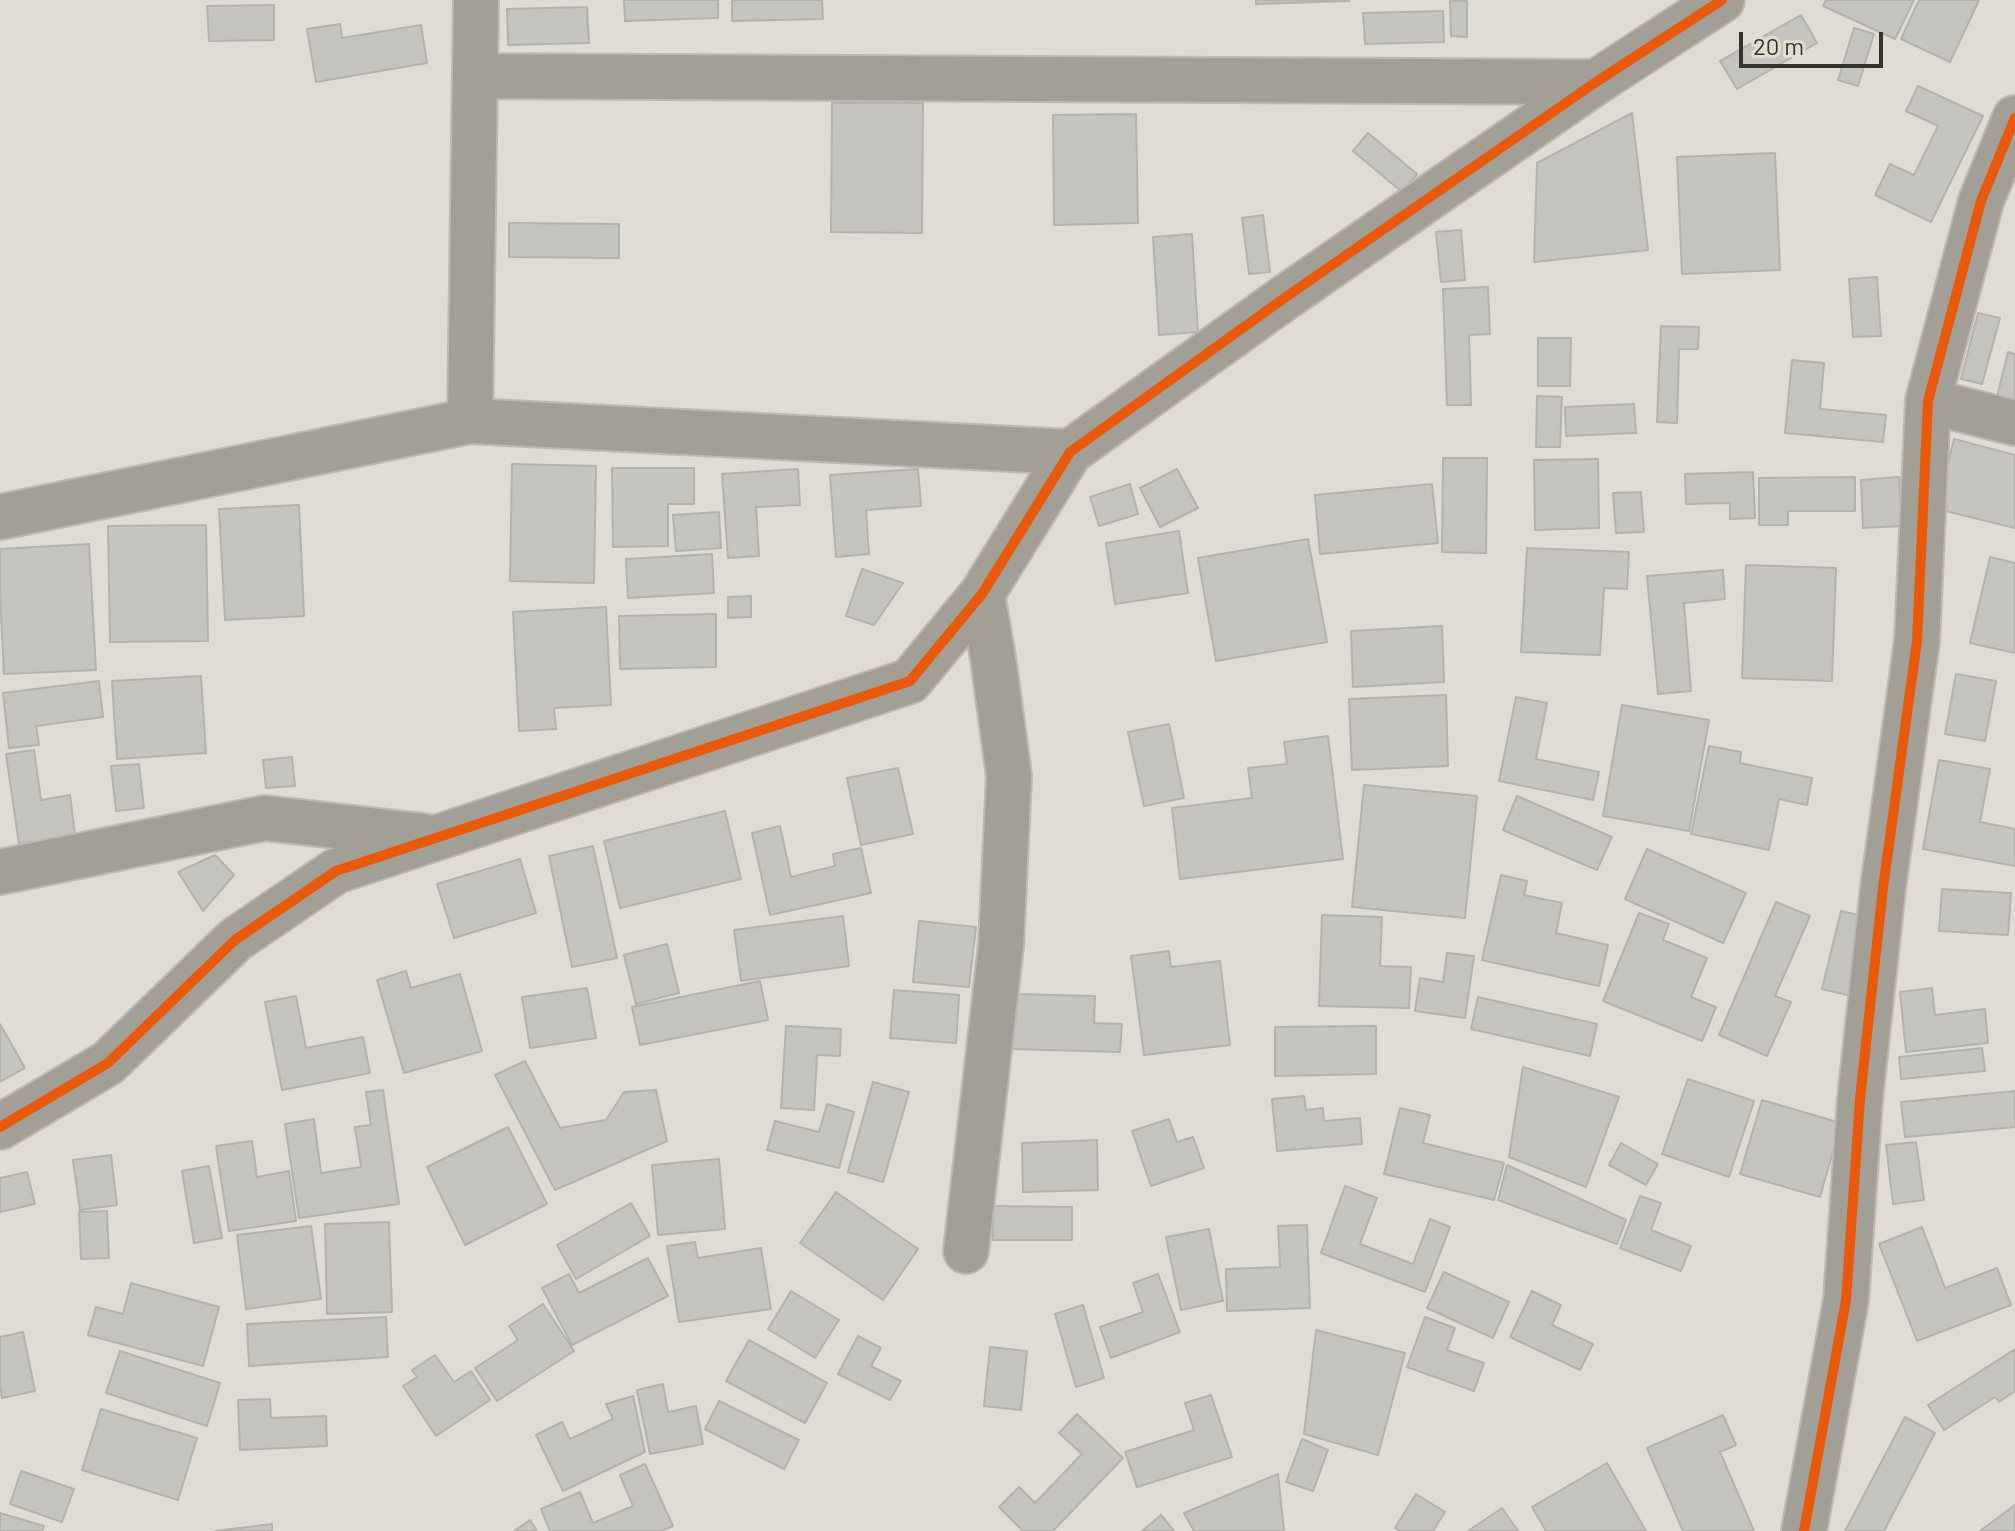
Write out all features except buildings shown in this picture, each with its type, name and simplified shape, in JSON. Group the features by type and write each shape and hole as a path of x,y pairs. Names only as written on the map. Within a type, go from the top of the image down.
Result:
{"street":[{"path":"470,421 476,0"},
{"path":"0,1127 108,1063 235,940 336,871 910,681 982,594 1070,452 1296,290 1596,82 1722,0"},
{"path":"476,76 1596,82"},
{"path":"1804,1531 1846,1300 1862,1084 1883,888 1917,641 1928,401 1981,201 2015,118"},
{"path":"1928,401 2015,423"},
{"path":"0,517 470,421 1070,452"},
{"path":"966,1251 1001,945 1009,776 982,594"},
{"path":"0,872 265,818 435,838"}],"cycle path":[{"path":"0,1127 108,1063 235,940 336,871 910,681 982,594 1070,452 1283,299 1596,82 1722,0"},
{"path":"1804,1531 1846,1300 1860,1099 1883,888 1917,641 1928,401 1981,201 2015,118"}]}
